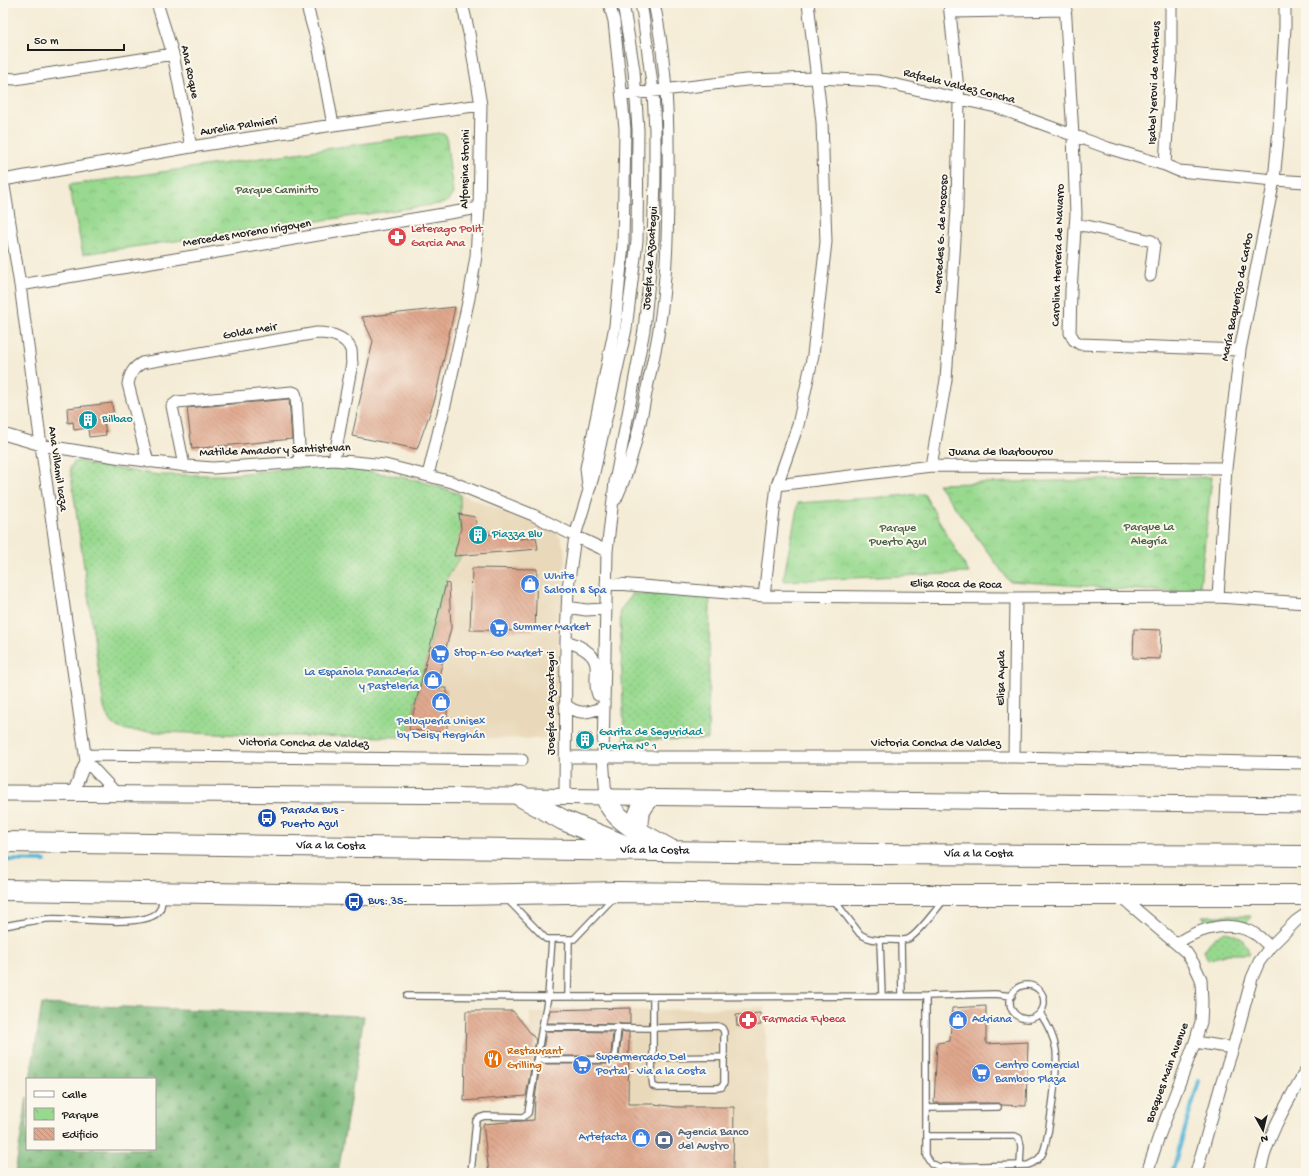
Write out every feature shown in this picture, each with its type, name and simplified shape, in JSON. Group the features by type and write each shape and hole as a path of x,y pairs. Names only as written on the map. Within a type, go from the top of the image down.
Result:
{"highway":[{"path":"520,796 563,820 637,841"},
{"path":"606,797 608,806 621,819 637,841"},
{"path":"637,841 637,819 639,812 649,798"},
{"name":"Vía a la Costa","path":"3,842 637,841 671,850 871,854 1306,856"},
{"path":"3,890 351,895 619,892 831,895 1306,895"}],"street":[{"name":"Ana Roque","path":"157,3 173,54 191,147"},
{"path":"306,3 319,48 333,125"},
{"name":"Alfonsina Storini","path":"428,475 469,298 476,256 479,208 481,105 469,33 462,3"},
{"name":"Josefa de Azoategui","path":"589,491 586,468 615,326 623,245 625,129 614,21 609,3"},
{"name":"Josefa de Azoategui","path":"565,797 565,704 568,588 575,536 589,491 605,428 625,337 637,241 638,130 636,94 623,3"},
{"name":"Josefa de Azoategui","path":"606,797 603,757 603,704 607,551 615,482 623,432 644,330 650,282 655,180 653,92 644,15 641,3"},
{"name":"Josefa de Azoategui","path":"612,509 624,482 639,430 659,329 665,270 668,216 669,129 667,90 654,3"},
{"path":"764,596 777,485 800,418 813,355 826,242 822,122 808,3"},
{"name":"Isabel Yerovi de Matheus","path":"1165,164 1171,62 1171,3"},
{"name":"María Baquerizo de Carbo","path":"1218,596 1226,468 1240,350 1274,180 1280,129 1285,3"},
{"path":"949,7 1066,6"},
{"name":"Carolina Herrera de Navarro","path":"1066,6 1073,136 1075,225 1070,333 1074,340 1080,344 1240,350"},
{"name":"Mercedes G. de Moscoso","path":"931,466 946,380 958,208 959,99 949,7"},
{"path":"3,78 15,79 173,54"},
{"name":"Rafaela Valdez Concha","path":"622,95 746,80 816,78 879,81 996,107 1108,148 1165,164 1179,171 1306,182"},
{"name":"Aurelia Palmieri","path":"3,180 191,147 333,125 481,105"},
{"name":"Ana Villamil Icaza","path":"3,180 20,285 85,758"},
{"name":"Mercedes Moreno Irigoyen","path":"20,285 479,208"},
{"path":"1075,225 1087,226 1152,240 1154,244 1150,276"},
{"name":"Golda Meir","path":"148,462 128,384 130,374 135,367 142,363 322,333 339,337 348,344 351,350 352,363 334,460"},
{"path":"184,466 172,406 174,404 177,402 292,392 295,393 296,396 300,463"},
{"name":"Matilde Amador y Santistevan","path":"3,434 41,445 148,462 184,466 213,468 334,460 385,465 452,482 532,515 607,551"},
{"name":"Juana de Ibarbourou","path":"777,485 931,466 1226,468"},
{"name":"Elisa Roca de Roca","path":"606,583 764,596 1016,598 1218,596 1306,603"},
{"name":"Elisa Ayala","path":"1014,757 1016,598"},
{"path":"567,607 586,610 605,609"},
{"path":"565,704 571,710 582,712 592,711 603,704 596,691 596,665 593,656 566,641"},
{"name":"Victoria Concha de Valdez","path":"565,757 1014,757 1306,763"},
{"path":"73,793 85,758 116,793"},
{"name":"Victoria Concha de Valdez","path":"85,758 522,760"},
{"path":"3,793 520,796 1306,805"},
{"name":"Bosques Main Avenue","path":"1119,896 1186,952 1201,979 1201,1022 1147,1173"},
{"path":"1196,1173 1252,978 1270,947 1306,914"},
{"path":"1177,943 1189,935 1203,929 1223,926 1241,928 1258,936 1270,947"},
{"path":"1195,1042 1233,1048"},
{"path":"1260,1173 1270,1138 1279,1117 1306,1070"}],"lane":[{"path":"3,926 46,919 132,921 148,918 156,914 160,909 162,904 162,892"},
{"path":"503,894 546,939 574,939 619,892"},
{"path":"831,895 860,934 866,938 880,940 901,940 909,938 915,934 948,895"},
{"path":"471,1173 476,1122 479,1118 485,1116 523,1117 528,1114 548,997 552,939"},
{"path":"568,997 569,939"},
{"path":"880,940 882,996"},
{"path":"901,940 902,996"},
{"path":"1022,986 1036,988 1041,993 1044,1000 1044,1007 1040,1013 1032,1019 1023,1019 1015,1014 1010,1006 1012,996 1016,990 1022,986"},
{"path":"407,996 653,997 926,996 995,994 1012,996"},
{"path":"926,996 926,1155 931,1163 939,1167 1028,1165 1033,1163 1041,1156 1046,1144 1053,1099 1056,1051 1053,1036 1040,1013"},
{"path":"542,1027 653,1028 718,1026 722,1028 724,1032 724,1083 722,1086 717,1088 658,1088 654,1086 652,1081 653,1028 653,997"},
{"path":"538,1060 611,1060 615,1056 618,1027"},
{"path":"652,1058 724,1057"},
{"path":"926,1108 998,1107"},
{"path":"926,1136 1015,1136 1019,1138 1021,1146 1020,1165"}],"shaded area":[{"path":"460,494 554,530 561,538 566,554 559,648 556,719 553,733 545,739 407,737 448,576 461,556"},
{"path":"765,1007 771,1173 480,1173 480,1122 530,1117 530,1013"}],"green space":[{"name":"Parque Caminito","path":"439,133 446,135 453,194 446,203 83,254 69,185"},
{"path":"81,461 91,465 159,475 227,475 314,466 357,469 417,480 460,494 461,556 448,576 407,737 273,736 132,731 117,727 111,723 104,708 70,468 74,462"},
{"name":"Parque La Alegría","path":"1212,477 1199,594 1009,581 938,484"},
{"name":"Parque Puerto Azul","path":"924,494 969,573 783,581 798,503"},
{"path":"632,594 710,595 708,739 624,740 620,611"},
{"path":"1202,916 1251,916 1247,923 1208,923"},
{"path":"1226,932 1239,937 1246,945 1250,954 1227,954 1208,960 1204,951 1206,947 1216,937"},
{"path":"42,1004 364,1016 338,1173 15,1173 26,1104 26,1150 156,1150 156,1078 30,1078"}],"building":[{"path":"455,307 435,399 417,449 352,436 373,341 362,317"},
{"path":"289,399 292,439 192,449 187,408"},
{"name":"Bilbao","path":"112,403 114,419 104,420 106,435 89,437 88,428 74,430 73,422 68,423 67,408"},
{"name":"Piazza Blu","path":"459,514 475,517 478,534 513,535 520,539 536,537 538,549 454,556 461,528"},
{"path":"472,568 537,569 535,631 470,630"},
{"path":"446,583 449,584 451,628 436,688 447,688 447,732 409,730"},
{"path":"1134,629 1161,630 1160,659 1133,658"},
{"name":"Garita de Seguridad Puerta Nº 1","path":"578,734 591,734 592,746 578,747"},
{"name":"Centro Comercial Bamboo Plaza","path":"986,1006 986,1044 1028,1042 1026,1106 1002,1105 998,1103 934,1103 937,1043 950,1041 952,1008"},
{"path":"630,1008 630,1024 547,1023 550,1010"},
{"name":"Restaurant Grilling","path":"466,1011 513,1011 536,1040 526,1096 464,1101"},
{"name":"Farmacia Fybeca","path":"760,1013 761,1025 737,1026 736,1015"},
{"path":"546,1031 613,1032 611,1054 609,1056 542,1056"},
{"name":"Supermercado Del Portal - Via a la Costa","path":"622,1032 629,1032 628,1104 654,1104 676,1107 734,1107 733,1171 665,1173 489,1173 483,1124 534,1120 535,1099 540,1064 612,1064 619,1057"}],"waterway":[{"path":"3,860 45,861"},
{"path":"1172,1173 1199,1081"}],"place":[{"name":"Leterago Polit Garcia Ana","path":"397,237"},
{"name":"Bilbao","path":"88,420"},
{"name":"Piazza Blu","path":"478,535"},
{"name":"White Saloon & Spa","path":"530,584"},
{"name":"Summer Market","path":"499,628"},
{"name":"Stop-n-Go Market","path":"440,654"},
{"name":"La Española Panadería y Pastelería","path":"433,680"},
{"name":"Peluquería Unisex by Deisy Herghán","path":"441,702"},
{"name":"Garita de Seguridad Puerta Nº 1","path":"585,740"},
{"name":"Parada Bus - Puerto Azul","path":"267,818"},
{"name":"Bus: 35-","path":"354,902"},
{"name":"Farmacia Fybeca","path":"748,1020"},
{"name":"Adriana","path":"958,1020"},
{"name":"Restaurant Grilling","path":"493,1059"},
{"name":"Supermercado Del Portal - Via a la Costa","path":"582,1065"},
{"name":"Centro Comercial Bamboo Plaza","path":"981,1073"},
{"name":"Artefacta","path":"641,1138"},
{"name":"Agencia Banco del Austro","path":"664,1140"}]}
